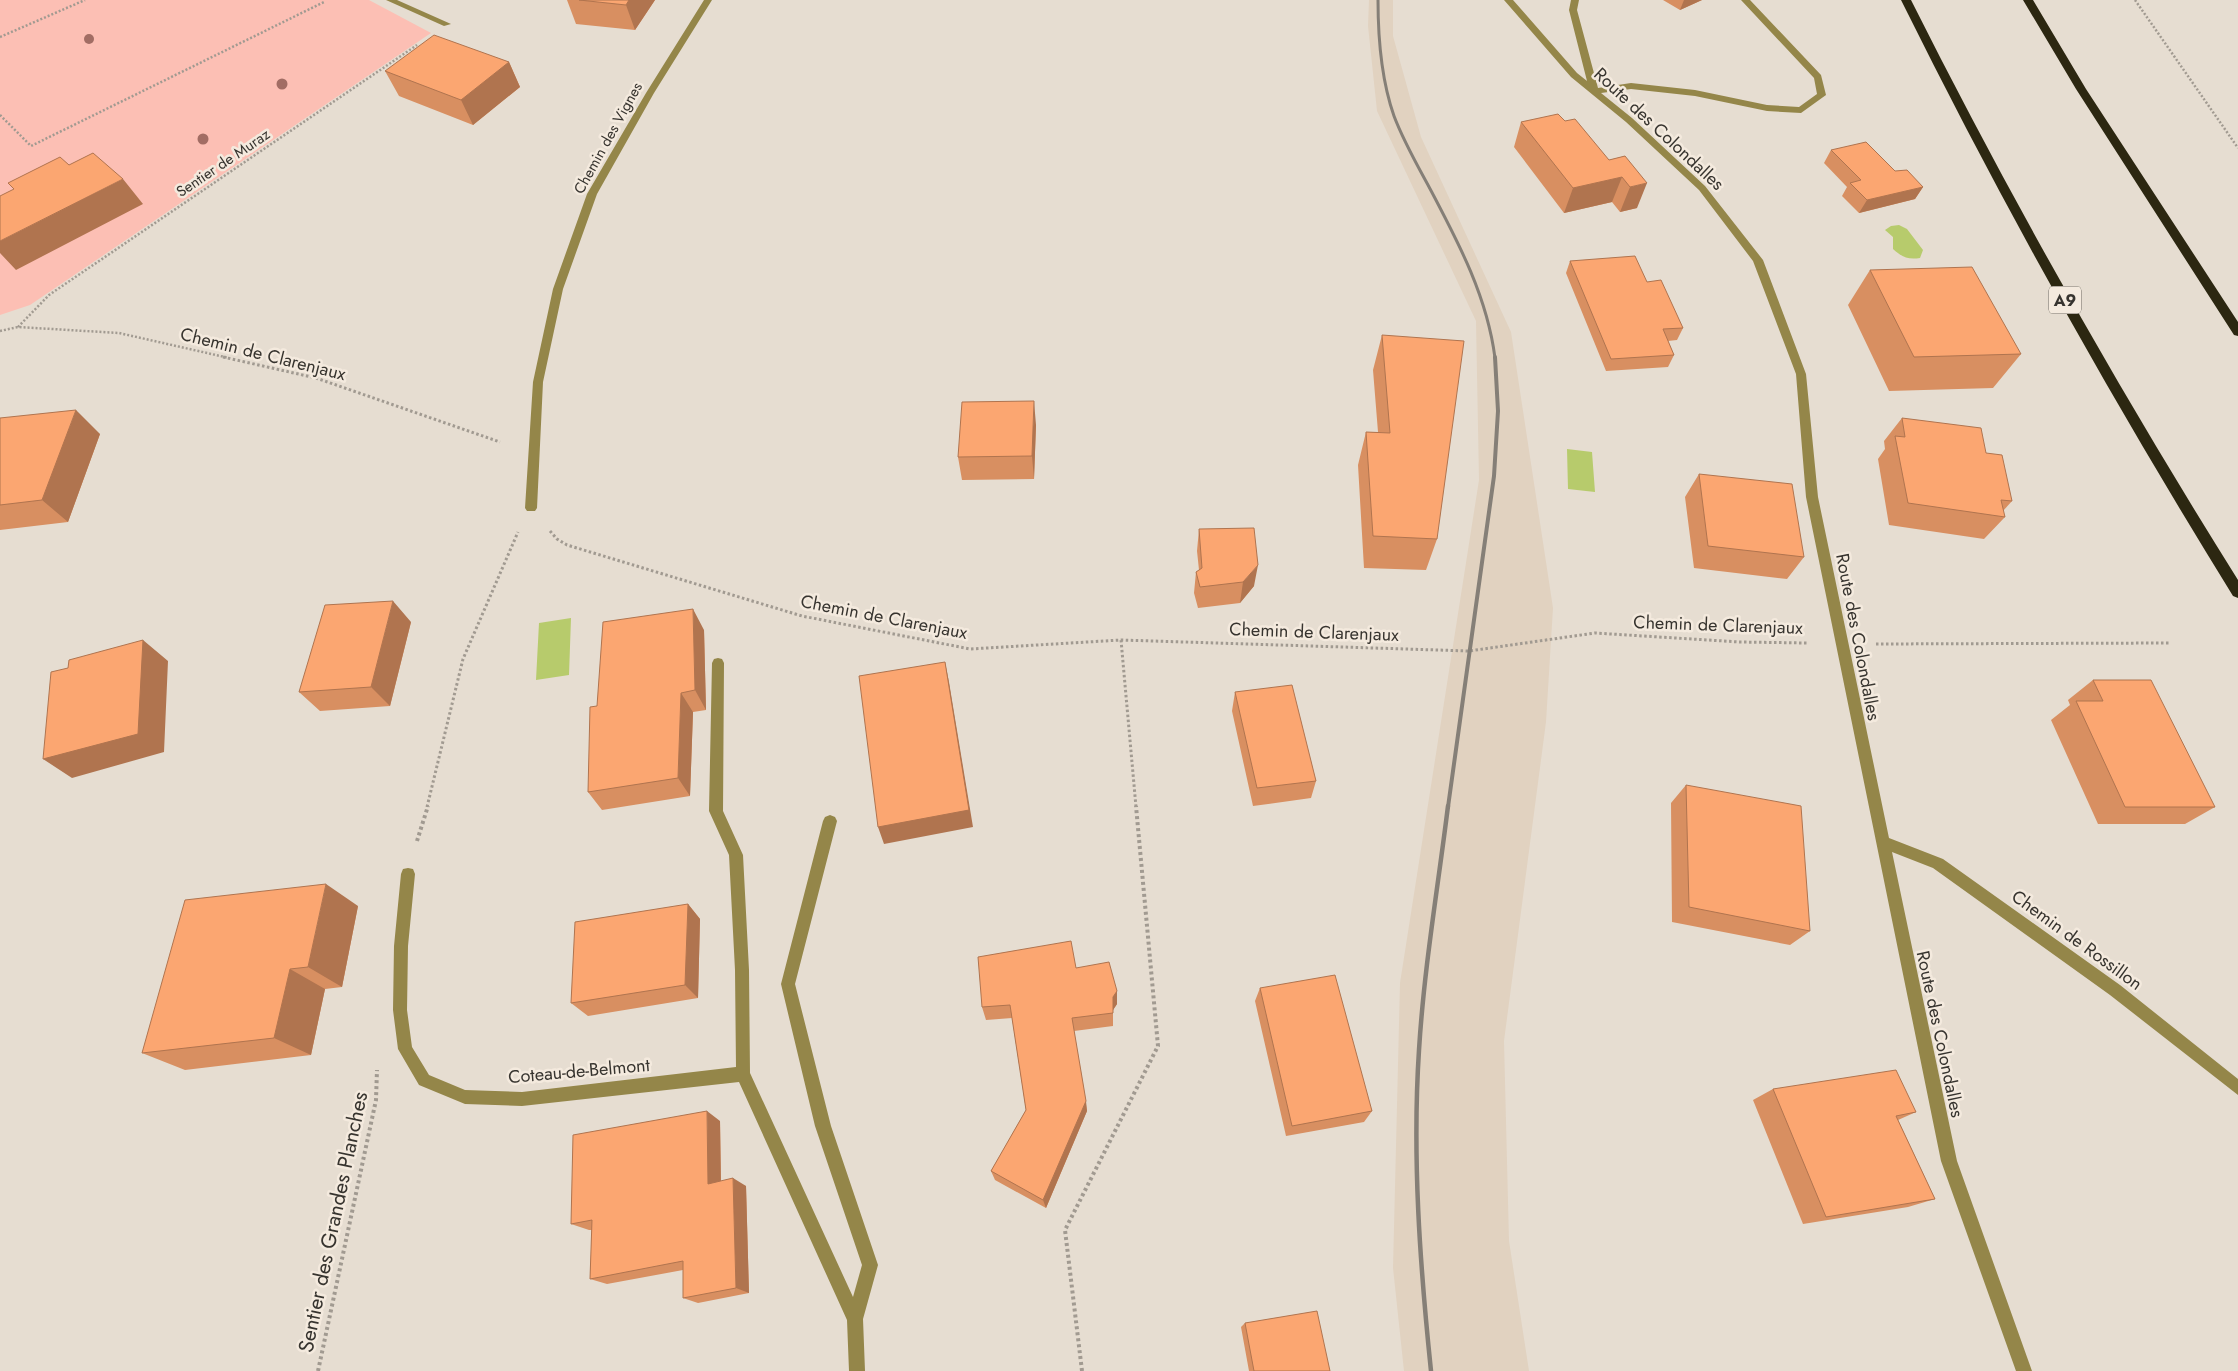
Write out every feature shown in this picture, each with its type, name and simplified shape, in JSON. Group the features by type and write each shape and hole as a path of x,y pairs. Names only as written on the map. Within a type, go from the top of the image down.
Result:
{"highway":[{"name":"A9","path":"1906,0 1949,88 2025,230 2110,381 2238,592"},
{"path":"2028,0 2081,88 2238,332"}],"street":[{"path":"390,0 447,24"},
{"name":"Chemin des Vignes","path":"531,508 538,382 558,289 592,194 650,93 708,0"},
{"name":"Route des Colondalles","path":"1508,0 1574,75 1629,120 1702,188 1758,260 1801,374 1812,497 1882,842 1950,1161 2024,1371"},
{"path":"1575,0 1574,10 1594,91 1632,86 1695,93 1767,108 1801,110 1822,95 1818,77 1745,0"},
{"path":"718,662 716,812 736,855 742,970 743,1074 854,1320"},
{"path":"830,821 788,984 822,1126 870,1265 854,1320 857,1371"},
{"name":"Chemin de Rossillon","path":"1882,842 1938,863 2115,990 2238,1088"},
{"name":"Coteau-de-Belmont","path":"408,874 400,946 400,1010 405,1049 424,1080 465,1097 522,1099 743,1074"}],"path":[{"path":"0,37 85,0"},
{"path":"2135,0 2238,148"},
{"path":"0,115 32,146 324,2"},
{"name":"Sentier de Muraz","path":"18,328 50,295 447,24"},
{"name":"Chemin de Clarenjaux","path":"0,331 18,328 119,333 316,378 504,443"},
{"path":"408,874 432,792 463,660 504,560 531,508"},
{"name":"Chemin de Clarenjaux","path":"531,508 557,539 567,545 802,616 970,649 1121,640 1470,651 1595,633 1740,642 1842,644 2171,643"},
{"path":"1082,1371 1065,1230 1158,1046 1121,640"},
{"name":"Sentier des Grandes Planches","path":"318,1371 376,1100 377,1061"}],"shaded area":[{"path":"0,0 369,0 431,33 30,305 0,315"},
{"path":"1369,0 1393,0 1393,36 1421,137 1511,332 1553,608 1546,722 1504,1041 1509,1241 1529,1371 1404,1371 1393,1268 1400,983 1479,480 1476,321 1377,111 1368,26"},
{"path":"1899,225 1907,229 1923,250 1920,258 1912,259 1905,257 1893,249 1893,237 1885,230 1891,226"},
{"path":"1567,449 1592,452 1595,492 1568,489"},
{"path":"571,618 569,675 536,680 539,623"}],"building":[{"path":"579,0 629,0 626,5"},
{"path":"434,35 509,62 461,100 385,71"},
{"path":"1558,114 1565,121 1575,119 1609,160 1625,156 1647,183 1630,187 1622,177 1573,188 1521,122"},
{"path":"1866,142 1895,171 1907,170 1923,187 1867,200 1850,183 1861,180 1831,150"},
{"path":"93,153 123,179 0,241 0,196 14,189 8,183 60,157 69,165"},
{"path":"1635,256 1647,282 1661,280 1683,328 1663,329 1674,355 1611,359 1570,261"},
{"path":"1972,267 2021,354 1914,357 1870,270"},
{"path":"1382,335 1464,341 1437,539 1373,536 1366,432 1390,433"},
{"path":"1034,401 1032,456 958,457 962,402"},
{"path":"76,410 42,500 0,505 0,418"},
{"path":"1902,418 1981,428 1986,453 2002,455 2012,501 2001,500 2005,517 1908,503 1895,436 1905,437"},
{"path":"1699,474 1792,484 1804,557 1708,546"},
{"path":"1254,528 1258,565 1243,582 1200,587 1196,572 1202,568 1199,529"},
{"path":"393,601 371,687 299,692 325,605"},
{"path":"693,609 695,690 681,693 678,778 588,792 590,707 597,706 603,622"},
{"path":"143,640 138,734 43,759 51,672 68,668 69,660"},
{"path":"945,662 969,810 878,827 859,676"},
{"path":"2093,680 2151,680 2215,807 2125,807 2076,701 2103,701"},
{"path":"1292,685 1316,781 1257,788 1235,692"},
{"path":"1686,785 1801,806 1810,931 1689,907"},
{"path":"326,884 308,967 290,969 274,1038 142,1053 185,900"},
{"path":"688,904 685,985 571,1003 575,922"},
{"path":"1071,941 1076,968 1109,962 1117,991 1113,997 1113,1013 1072,1018 1086,1101 1043,1200 991,1171 1026,1110 1010,1005 982,1007 978,957"},
{"path":"1335,975 1372,1111 1292,1126 1260,988"},
{"path":"1896,1070 1916,1112 1896,1116 1935,1199 1826,1217 1773,1089"},
{"path":"707,1111 708,1184 733,1178 736,1288 683,1298 683,1261 590,1279 592,1220 571,1224 573,1135"},
{"path":"1317,1311 1330,1371 1254,1371 1245,1323"}],"railway":[{"path":"1378,0 1381,59 1386,88 1394,116 1406,143 1450,226 1469,268 1485,312 1495,358"},
{"path":"1448,807 1494,476 1498,411 1495,357"},
{"path":"1431,1371 1418,1211 1417,1090 1424,989 1448,806"}]}
